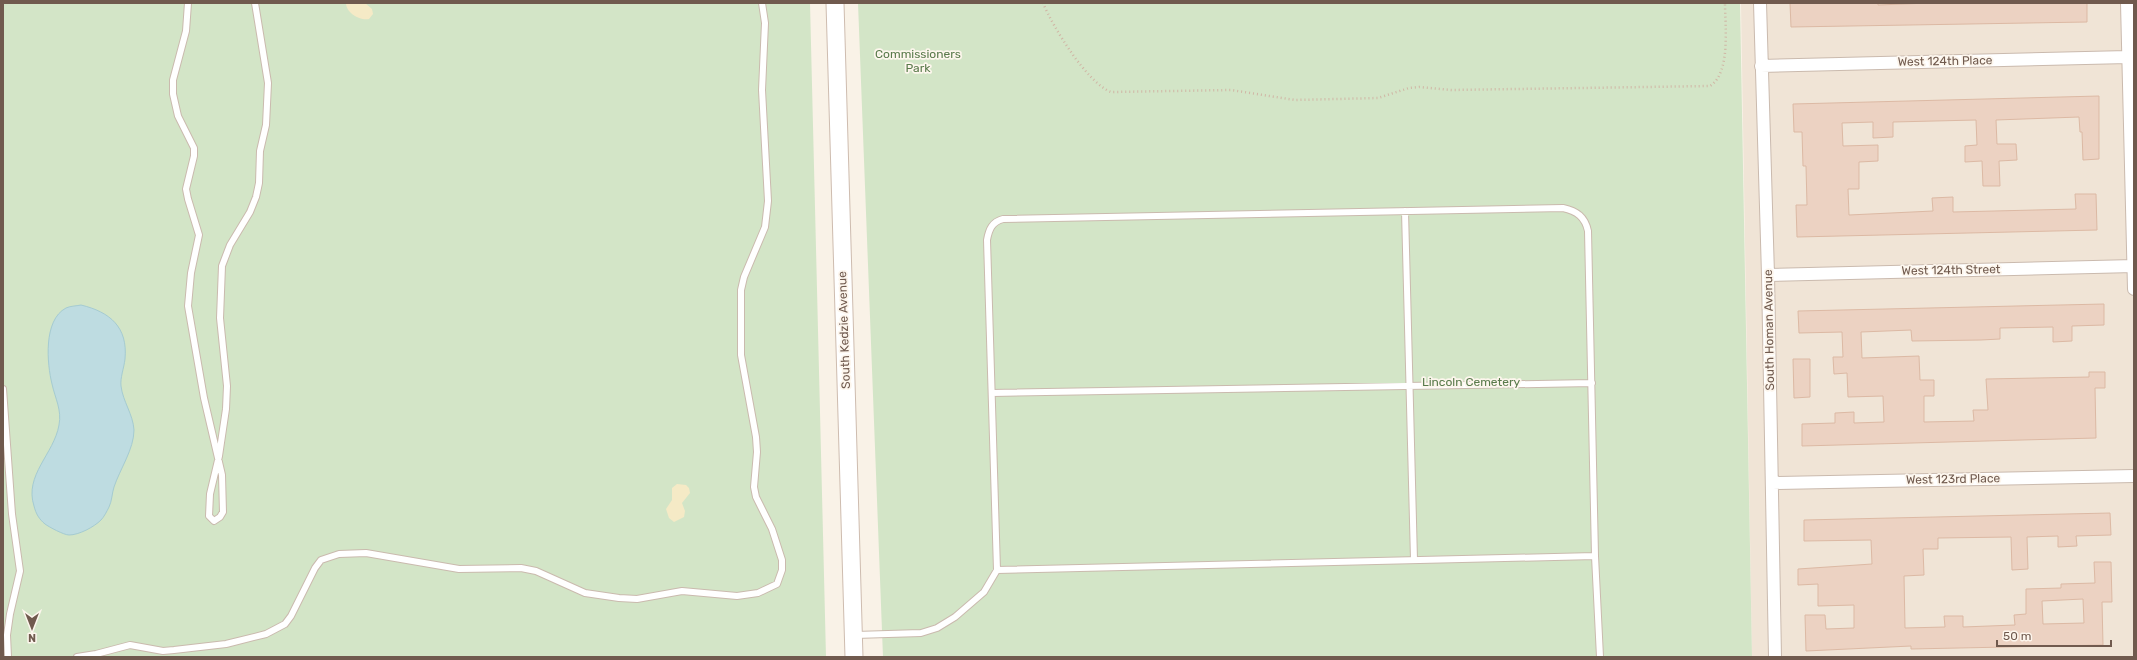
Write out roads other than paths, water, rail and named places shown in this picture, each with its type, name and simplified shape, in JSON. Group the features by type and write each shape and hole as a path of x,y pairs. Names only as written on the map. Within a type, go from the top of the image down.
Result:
{"main road":[{"name":"South Kedzie Avenue","path":"835,3 854,657"}],"street":[{"name":"South Homan Avenue","path":"1760,3 1773,483 1775,657"},
{"path":"2127,3 2134,289"},
{"name":"West 124th Place","path":"1761,66 2128,57"},
{"name":"West 124th Street","path":"1768,275 2134,266"},
{"name":"West 123rd Place","path":"1773,483 2134,476"}],"lane":[{"path":"188,3 186,31 173,80 173,94 178,116 194,148 194,156 186,189 199,235 191,273 188,306 204,398 219,456 223,480 223,512 220,517 214,521 209,516 208,506 219,456 227,386 220,318 222,266 230,245 250,212 256,198 268,103 266,68 255,3"},
{"path":"77,657 96,654 130,645 163,651 226,644 266,634 285,624 291,616 315,568 321,560 350,553 366,553 459,569 521,568 536,571 585,593 619,598 637,599 682,591 737,596 758,593 777,584 782,570 782,560 772,528 756,497 754,487 757,452 756,437 741,355 741,290 744,277 765,227 768,201 762,90 766,23 762,3"},
{"path":"853,635 921,633 937,628 955,617 984,592 997,570 988,240 989,231 997,220 1004,218 1563,208 1580,216 1586,222 1588,231 1595,556 1600,657"},
{"path":"1405,211 1414,560"},
{"path":"992,393 1592,382"},
{"path":"3,389 12,514 20,571 10,614 7,635 8,657"},
{"path":"997,570 1595,556"}],"water":[{"path":"81,305 101,312 115,323 120,330 125,348 121,386 134,430 132,444 113,489 110,505 104,516 98,523 90,528 77,534 69,535 53,529 41,520 34,506 32,495 36,474 52,446 60,420 59,409 50,375 48,343 50,332 53,322 59,314 68,307"}],"park label":[{"name":"Commissioners Park","path":"918,61"},
{"name":"Lincoln Cemetery","path":"1471,382"}]}
